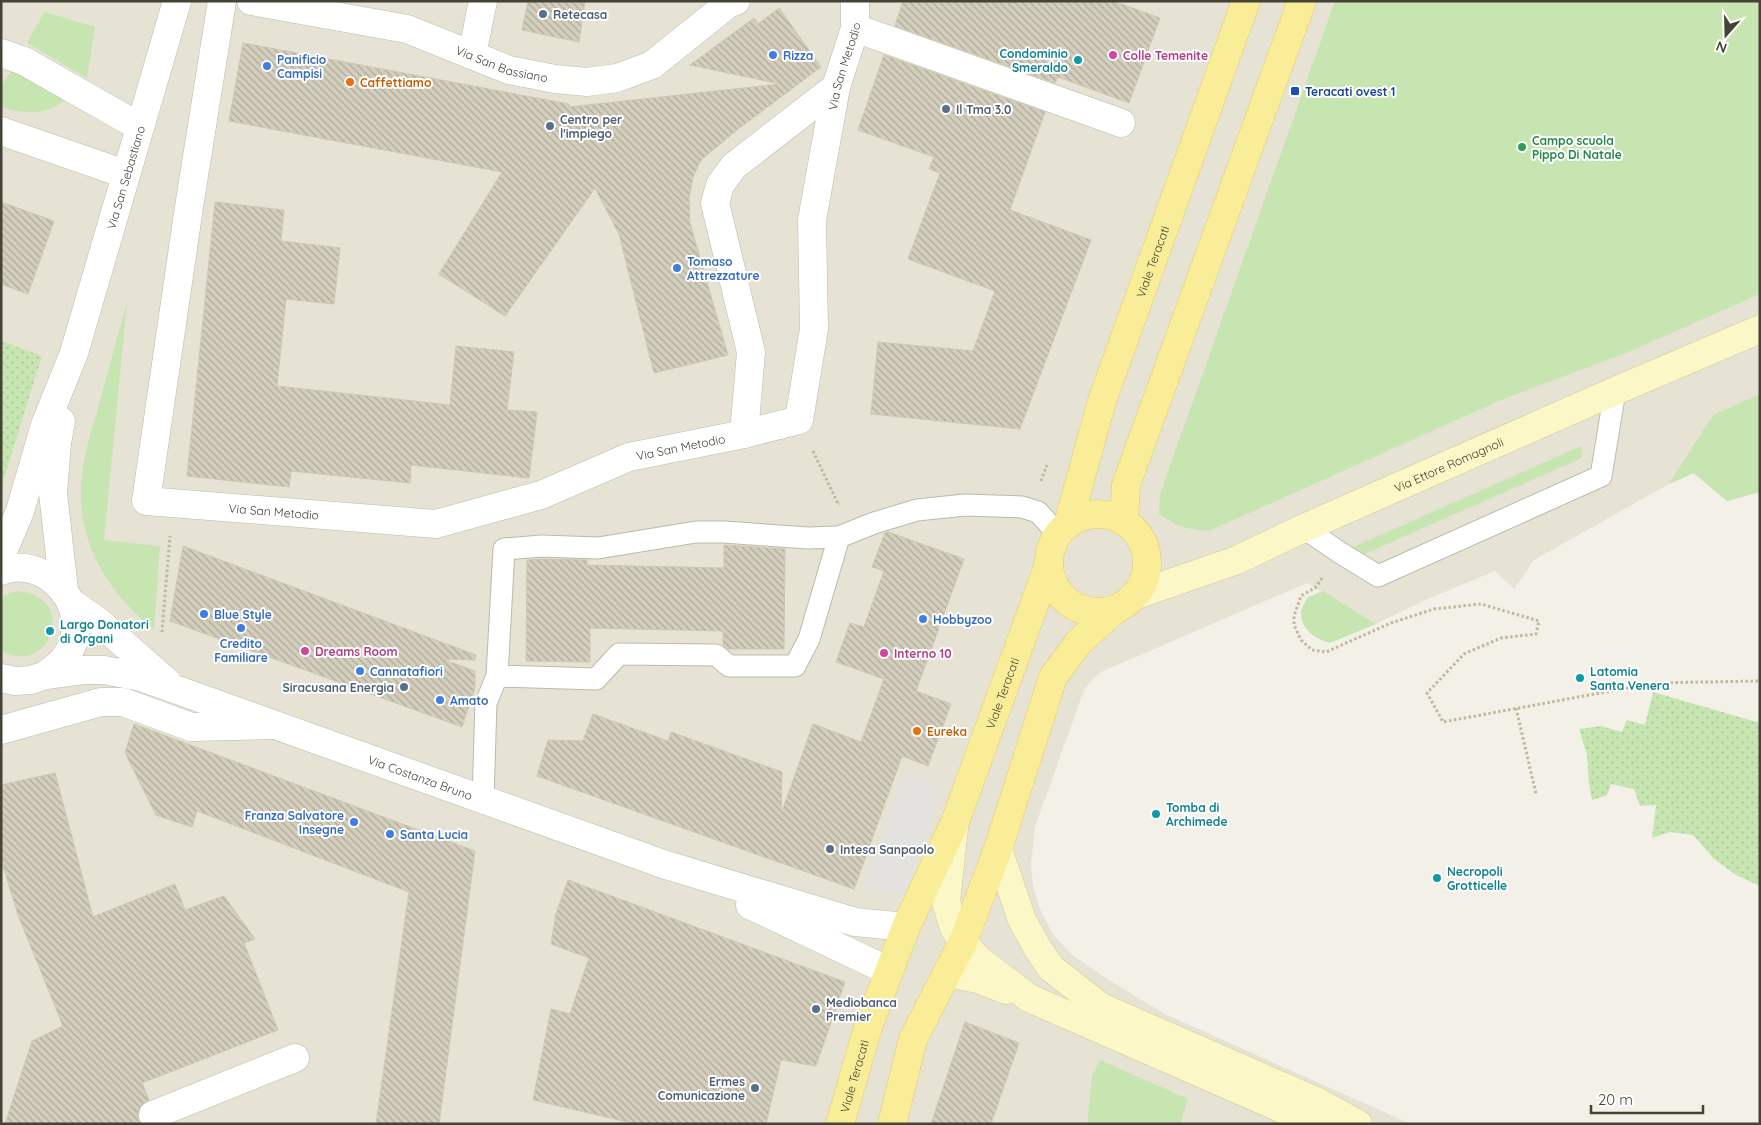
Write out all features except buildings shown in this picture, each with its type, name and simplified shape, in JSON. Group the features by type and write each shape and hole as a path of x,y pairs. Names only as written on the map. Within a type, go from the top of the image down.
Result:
{"main road":[{"path":"1124,521 1126,485 1302,1"},
{"name":"Viale Teracati","path":"1063,529 1102,401 1244,2"},
{"name":"Via Ettore Romagnoli","path":"1125,602 1237,560 1304,528 1615,390 1760,329"},
{"path":"892,1124 913,1039 963,942 998,849 1054,677 1079,642 1125,602 1143,585 1147,573 1146,549 1141,538 1124,521 1110,516 1095,514 1081,517 1063,529 1051,548 1049,564 1051,579 1058,593 1070,604 1084,610 1099,613 1125,602"},
{"name":"Viale Teracati","path":"840,1124 868,1027 906,927 955,822 1049,564"},
{"path":"955,822 946,902 954,928 963,942 979,960 1029,998"},
{"path":"998,849 1022,920 1038,949 1051,968 1102,1007 1318,1102 1358,1124"},
{"path":"947,973 978,979 1029,998 1316,1124"}],"street":[{"name":"Via San Sebastiano","path":"74,353 177,1"},
{"name":"Via San Metodio","path":"222,1 146,501 436,524 541,495 629,458 744,434 799,420 814,329 812,220 836,88 855,28 856,1"},
{"name":"Via San Bassiano","path":"251,1 407,29 509,70 555,79 586,82 617,78 652,64 728,4 736,1"},
{"path":"472,55 482,1"},
{"path":"855,28 1121,123"},
{"path":"1,53 24,61 140,127"},
{"path":"744,434 751,352 715,203 720,185 734,166 836,88"},
{"path":"1,130 125,174"},
{"path":"1,556 20,511 45,425 74,353"},
{"path":"1,692 38,677 59,665 69,652 75,636 76,619 68,597 53,493 57,443 74,353"},
{"path":"1,571 21,568 37,571 52,578 68,597 177,691"},
{"name":"Via Costanza Bruno","path":"38,677 84,670 104,670 141,677 663,864"},
{"path":"1,678 15,680 38,677"},
{"path":"1,730 101,702 123,702 191,727 274,726"},
{"path":"663,864 855,922 906,927"},
{"path":"663,864 889,971"},
{"path":"147,1121 295,1058"}],"lane":[{"path":"1304,528 1378,576 1601,476 1615,390"},
{"path":"483,800 486,703 497,676 504,549 542,546 598,548 696,532 808,538 839,537 874,523 917,510 965,505 1022,507 1038,512 1063,529"},
{"path":"497,676 596,679 619,654 716,655 729,666 795,666 809,639 839,537"}],"path":[{"path":"799,420 828,485"},
{"path":"162,633 169,544"},
{"path":"1339,552 1316,587 1300,596 1294,616 1294,626 1301,640 1312,650 1326,652 1391,623 1434,610 1481,604 1539,621 1536,634 1501,638 1464,654 1427,693 1442,722 1654,683 1760,681"},
{"path":"1516,708 1536,794"}],"shaded area":[{"path":"1,1 1760,1 1760,492 1727,501 1693,473 1669,484 1534,560 1514,589 1495,571 1430,598 1376,624 1307,583 1101,672 1084,690 1035,827 1031,864 1033,885 1039,907 1052,933 1071,954 1165,1014 1411,1124 1,1124"},
{"path":"904,773 942,788 903,897 899,893 877,892 863,887"}],"green space":[{"name":"Campo scuola Pippo Di Natale","path":"1335,1 1760,1 1760,294 1626,353 1501,400 1209,531 1177,525 1159,514 1160,494"},
{"path":"44,12 95,27 87,78 27,43"},
{"path":"12,70 65,100 50,109 34,112 1,107 1,86"},
{"path":"127,302 104,540 160,546 154,629 121,598 97,561 83,520 81,498 82,475 87,447"},
{"path":"1,341 42,356 1,488"},
{"path":"1760,394 1760,492 1727,501 1694,473 1669,484 1713,415"},
{"path":"1581,446 1582,458 1362,555 1351,548"},
{"path":"16,591 36,596 48,607 53,620 51,634 44,646 32,654 18,656 1,650 1,597"},
{"path":"1323,591 1376,624 1330,643 1310,633 1306,629 1301,611 1308,597"},
{"path":"1653,692 1760,723 1760,886 1736,875 1714,859 1693,835 1670,832 1652,838 1656,805 1640,806 1634,789 1611,784 1607,795 1592,800 1587,755 1579,729 1601,726 1622,732 1627,720 1645,725"},
{"path":"1100,1060 1188,1099 1180,1124 1087,1124 1092,1077"}],"place":[{"name":"Retecasa","path":"543,14"},
{"name":"Rizza","path":"773,55"},
{"name":"Colle Temenite","path":"1113,55"},
{"name":"Condominio Smeraldo","path":"1078,60"},
{"name":"Panificio Campisi","path":"267,66"},
{"name":"Caffettiamo","path":"350,82"},
{"name":"Teracati ovest 1","path":"1295,91"},
{"name":"Il Tma 3.0","path":"946,109"},
{"name":"Centro per l'impiego","path":"550,126"},
{"name":"Campo scuola Pippo Di Natale","path":"1522,147"},
{"name":"Tomaso Attrezzature","path":"677,268"},
{"name":"Blue Style","path":"204,614"},
{"name":"Hobbyzoo","path":"923,619"},
{"name":"Credito Familiare","path":"241,628"},
{"name":"Largo Donatori di Organi","path":"50,631"},
{"name":"Dreams Room","path":"305,651"},
{"name":"Interno 10","path":"884,653"},
{"name":"Cannatafiori","path":"360,671"},
{"name":"Latomia Santa Venera","path":"1580,678"},
{"name":"Siracusana Energia","path":"404,687"},
{"name":"Amato","path":"440,700"},
{"name":"Eureka","path":"917,731"},
{"name":"Tomba di Archimede","path":"1156,814"},
{"name":"Franza Salvatore Insegne","path":"354,822"},
{"name":"Santa Lucia","path":"390,834"},
{"name":"Intesa Sanpaolo","path":"830,849"},
{"name":"Necropoli Grotticelle","path":"1437,878"},
{"name":"Mediobanca Premier","path":"816,1009"},
{"name":"Ermes Comunicazione","path":"755,1088"}]}
